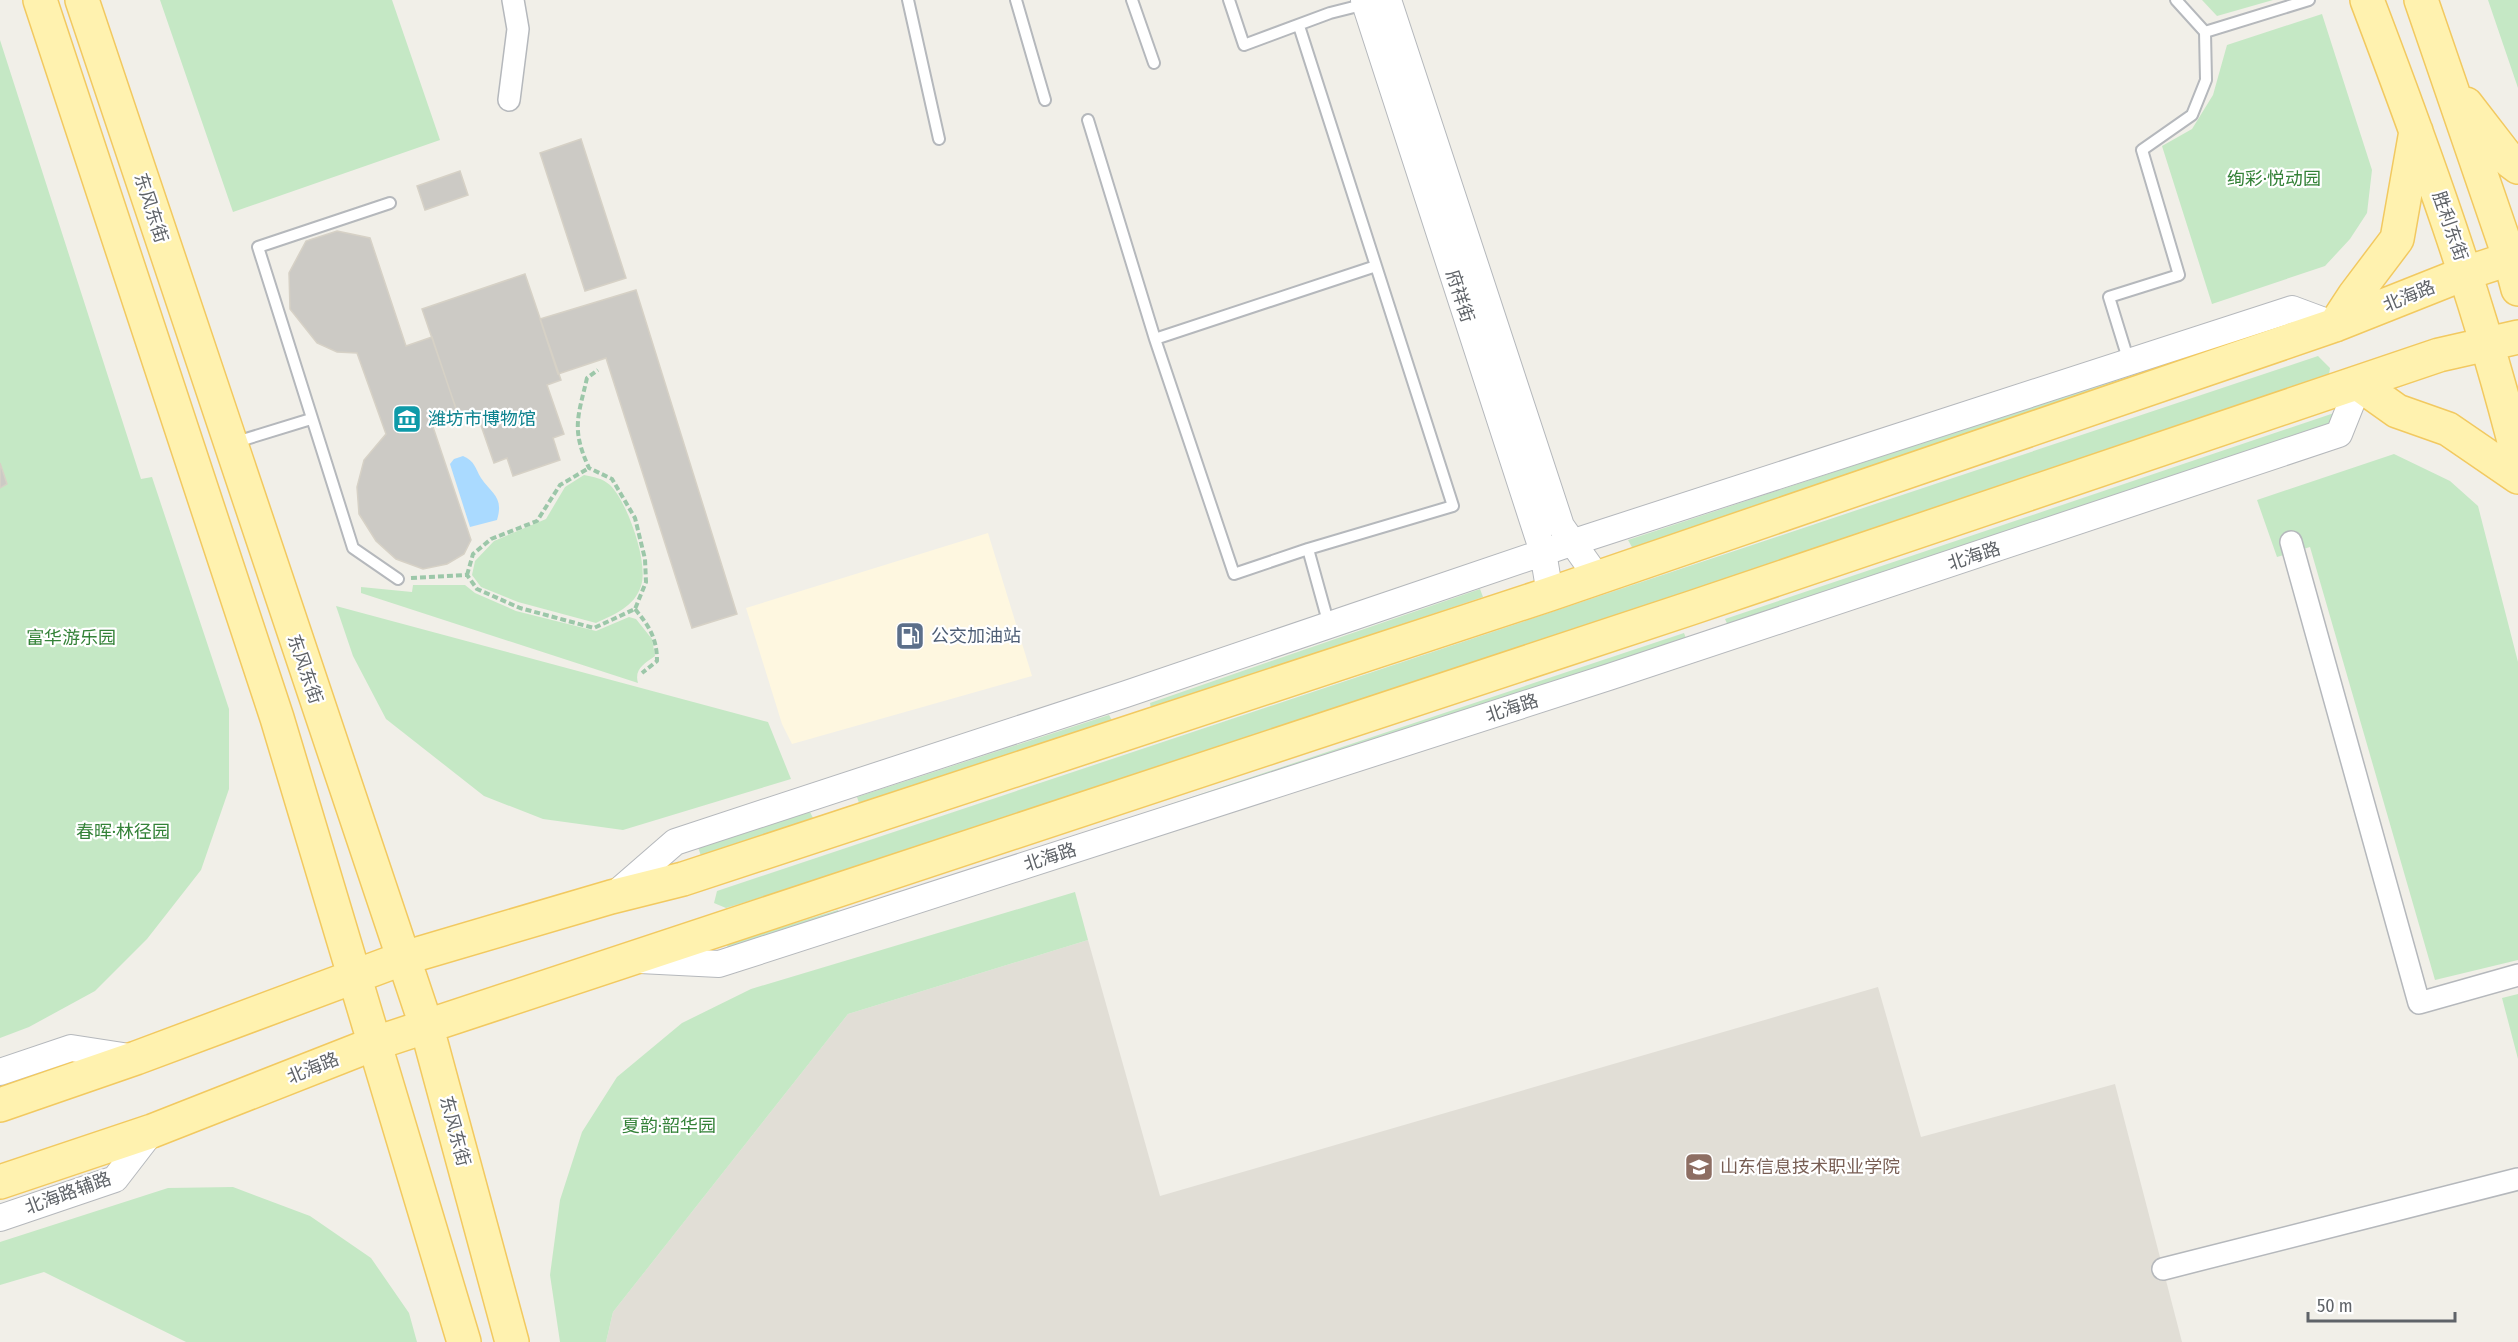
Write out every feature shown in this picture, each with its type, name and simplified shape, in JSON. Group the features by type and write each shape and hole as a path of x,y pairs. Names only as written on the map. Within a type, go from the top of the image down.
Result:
{"main road":[{"path":"40,0 277,718 464,1342"},
{"name":"东风东街","path":"82,0 427,1028 512,1342"},
{"name":"胜利东街","path":"2367,0 2416,129 2466,273 2503,340 2518,457"},
{"path":"2421,0 2515,268"},
{"path":"2448,82 2510,161 2518,167"},
{"path":"2335,325 2397,239 2416,129"},
{"name":"北海路","path":"0,1105 136,1058 404,958 612,897 683,879 1550,594 2335,325 2466,273 2515,268"},
{"name":"北海路","path":"0,1182 152,1131 376,1043 427,1028 627,959 2359,384 2439,355 2503,340"},
{"path":"2359,384 2397,411 2448,429 2518,477"}],"street":[{"path":"509,100 518,29 513,0"},
{"name":"府祥街","path":"1375,1 1561,526 1597,577"},
{"name":"府祥街","path":"1375,1 1544,552 1550,594"},
{"name":"北海路","path":"612,897 675,842 1126,694 1571,543 2292,309 2335,325"},
{"name":"北海路","path":"627,959 718,964 1609,677 2339,434 2359,384"},
{"path":"2291,542 2418,1003 2518,975"},
{"path":"1126,694 1138,729"},
{"path":"829,791 845,826"},
{"path":"854,885 866,917"},
{"path":"0,1072 71,1048 136,1058"},
{"name":"北海路辅路","path":"0,1218 115,1179 152,1131"},
{"path":"2163,1269 2518,1179"}],"lane":[{"path":"908,0 939,139"},
{"path":"1016,0 1045,100"},
{"path":"1132,0 1154,63"},
{"path":"1229,0 1244,45 1330,13 1375,1"},
{"path":"2129,362 2109,297 2179,275 2142,150 2192,115 2206,80 2205,32 2176,0"},
{"path":"2205,32 2309,0"},
{"path":"1088,120 1155,339 1234,574 1308,549 1453,506 1299,26"},
{"path":"390,203 258,248 354,548 398,579"},
{"path":"1155,339 1376,266"},
{"path":"230,444 311,419"},
{"path":"1308,549 1330,625"}],"path":[{"path":"467,575 477,589 520,608 594,628 635,609 646,582 645,559 635,518 612,479 589,468 581,450 576,428 587,378 598,370"},
{"path":"467,575 474,554 491,538 537,521 560,485 589,468"},
{"path":"398,579 467,575"},
{"path":"635,609 651,629 657,644 657,661 642,673"}],"shaded area":[{"path":"988,533 1032,676 792,744 782,724 746,608"},
{"name":"山东信息技术职业学院","path":"1088,940 1160,1196 1878,987 1921,1137 2115,1084 2182,1342 606,1342 613,1312 848,1014"}],"green space":[{"path":"160,0 392,0 440,140 233,212"},
{"path":"2202,0 2273,0 2217,16"},
{"path":"2488,0 2518,0 2518,88"},
{"name":"绚彩·悦动园","path":"2322,14 2372,170 2367,213 2350,239 2325,266 2212,304 2162,146 2192,129 2213,95 2227,45"},
{"path":"0,40 141,479 152,477 229,709 229,789 201,870 147,939 95,991 29,1027 0,1038"},
{"path":"2315,313 2317,319 1633,549 1628,540"},
{"path":"2318,356 2330,368 2328,381 777,893 726,908 714,903 717,891"},
{"path":"2343,410 2346,419 1729,628 1725,619"},
{"path":"2394,454 2450,481 2478,506 2518,662 2518,960 2435,980 2310,547 2277,557 2257,500"},
{"path":"584,475 601,479 610,485 623,504 635,533 643,576 638,593 629,605 596,623 518,602 481,587 472,575 475,561 494,541 546,519 565,487"},
{"path":"413,585 465,585 475,593 516,611 596,631 629,617 636,619 652,639 655,656 639,670 638,683 361,593 361,587 412,592"},
{"path":"1480,589 1483,597 1151,709 1150,703"},
{"path":"336,606 768,722 791,779 623,830 543,819 484,796 386,719 353,656"},
{"path":"1684,633 1687,641 1132,825 1129,818"},
{"path":"1109,715 1113,722 859,803 857,797"},
{"path":"810,812 814,820 701,856 698,847"},
{"name":"夏韵·韶华园","path":"1075,892 1088,940 848,1014 613,1312 606,1342 560,1342 550,1275 560,1200 582,1132 617,1077 682,1023 751,989"},
{"path":"838,910 840,918 729,955 727,944"},
{"path":"2518,994 2518,1059 2502,998"},
{"path":"233,1187 310,1216 371,1258 409,1313 417,1342 186,1342 44,1272 0,1285 0,1242 168,1188"}],"water":[{"path":"463,456 472,463 496,496 499,506 497,520 470,527 450,464 454,459"}],"building":[{"path":"581,139 626,278 585,291 540,153"},
{"path":"460,171 468,195 425,210 417,186"},
{"path":"337,231 370,238 406,346 432,337 457,412 431,421 471,540 464,554 447,564 423,569 396,559 376,541 359,514 357,487 364,460 386,434 357,353 337,352 317,343 290,309 289,273 306,241"},
{"path":"525,274 561,380 547,385 564,434 553,438 560,460 513,476 507,458 494,463 477,414 460,420 422,309"},
{"path":"636,290 737,614 692,628 606,358 558,374 540,319"},
{"path":"0,463 7,484 0,488"}],"place":[{"name":"潍坊市博物馆","path":"407,419"},
{"name":"公交加油站","path":"910,636"},
{"name":"山东信息技术职业学院","path":"1699,1167"}],"park label":[{"name":"富华游乐园","path":"71,638"},
{"name":"春晖·林径园","path":"123,832"}]}
